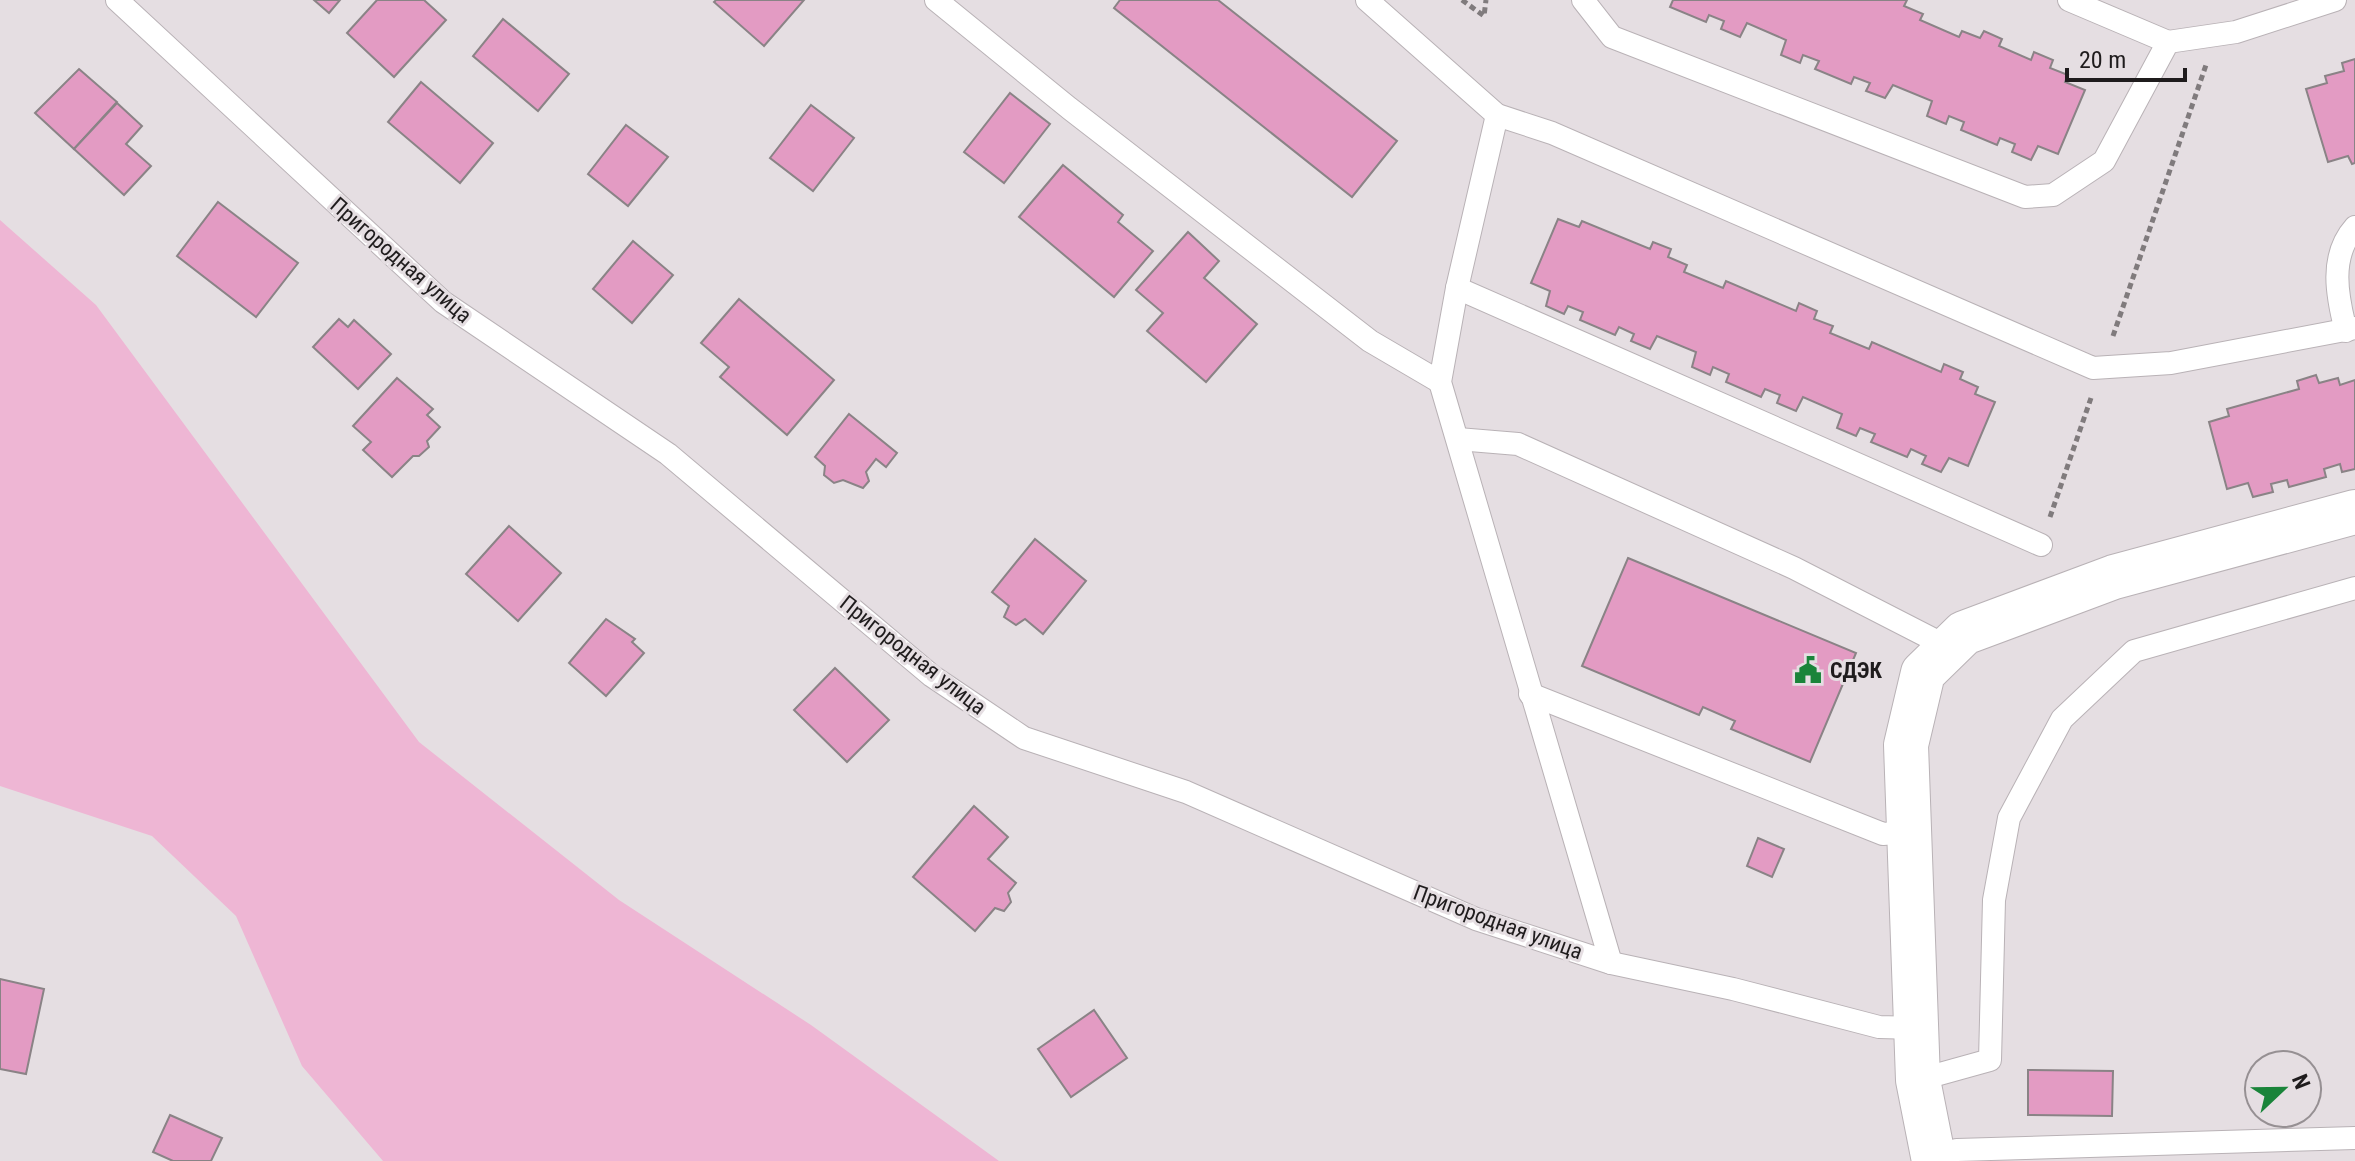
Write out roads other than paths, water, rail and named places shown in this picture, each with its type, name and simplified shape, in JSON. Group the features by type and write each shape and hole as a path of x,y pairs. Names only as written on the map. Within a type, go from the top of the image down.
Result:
{"street":[{"path":"1933,1158 1918,1080 1906,745 1923,673 1964,633 2114,577 2355,512"}],"lane":[{"name":"Пригородная улица","path":"117,0 443,302 668,454 932,676 1024,738 1186,792 1476,919 1611,963 1733,989 1879,1027 1916,1028"},
{"path":"936,0 1069,108 1370,341 1440,382"},
{"path":"1367,0 1497,115 1552,133 2093,368 2171,363 2350,329 2335,285 2344,239 2355,227"},
{"path":"1583,0 1612,37 2025,197 2053,195 2104,161 2168,42"},
{"path":"2069,0 2168,42 2216,35 2335,0"},
{"path":"1497,115 1457,288 1440,382 1611,963"},
{"path":"1457,288 2041,545"},
{"path":"1458,439 1518,444 1794,568 1948,647"},
{"path":"1918,1080 1990,1060 1994,900 2009,818 2062,719 2134,651 2355,588"},
{"path":"1530,694 1883,834 1909,832"},
{"path":"1933,1158 1957,1150 2355,1138"}],"place":[{"name":"СДЭК","path":"1808,670"}]}
